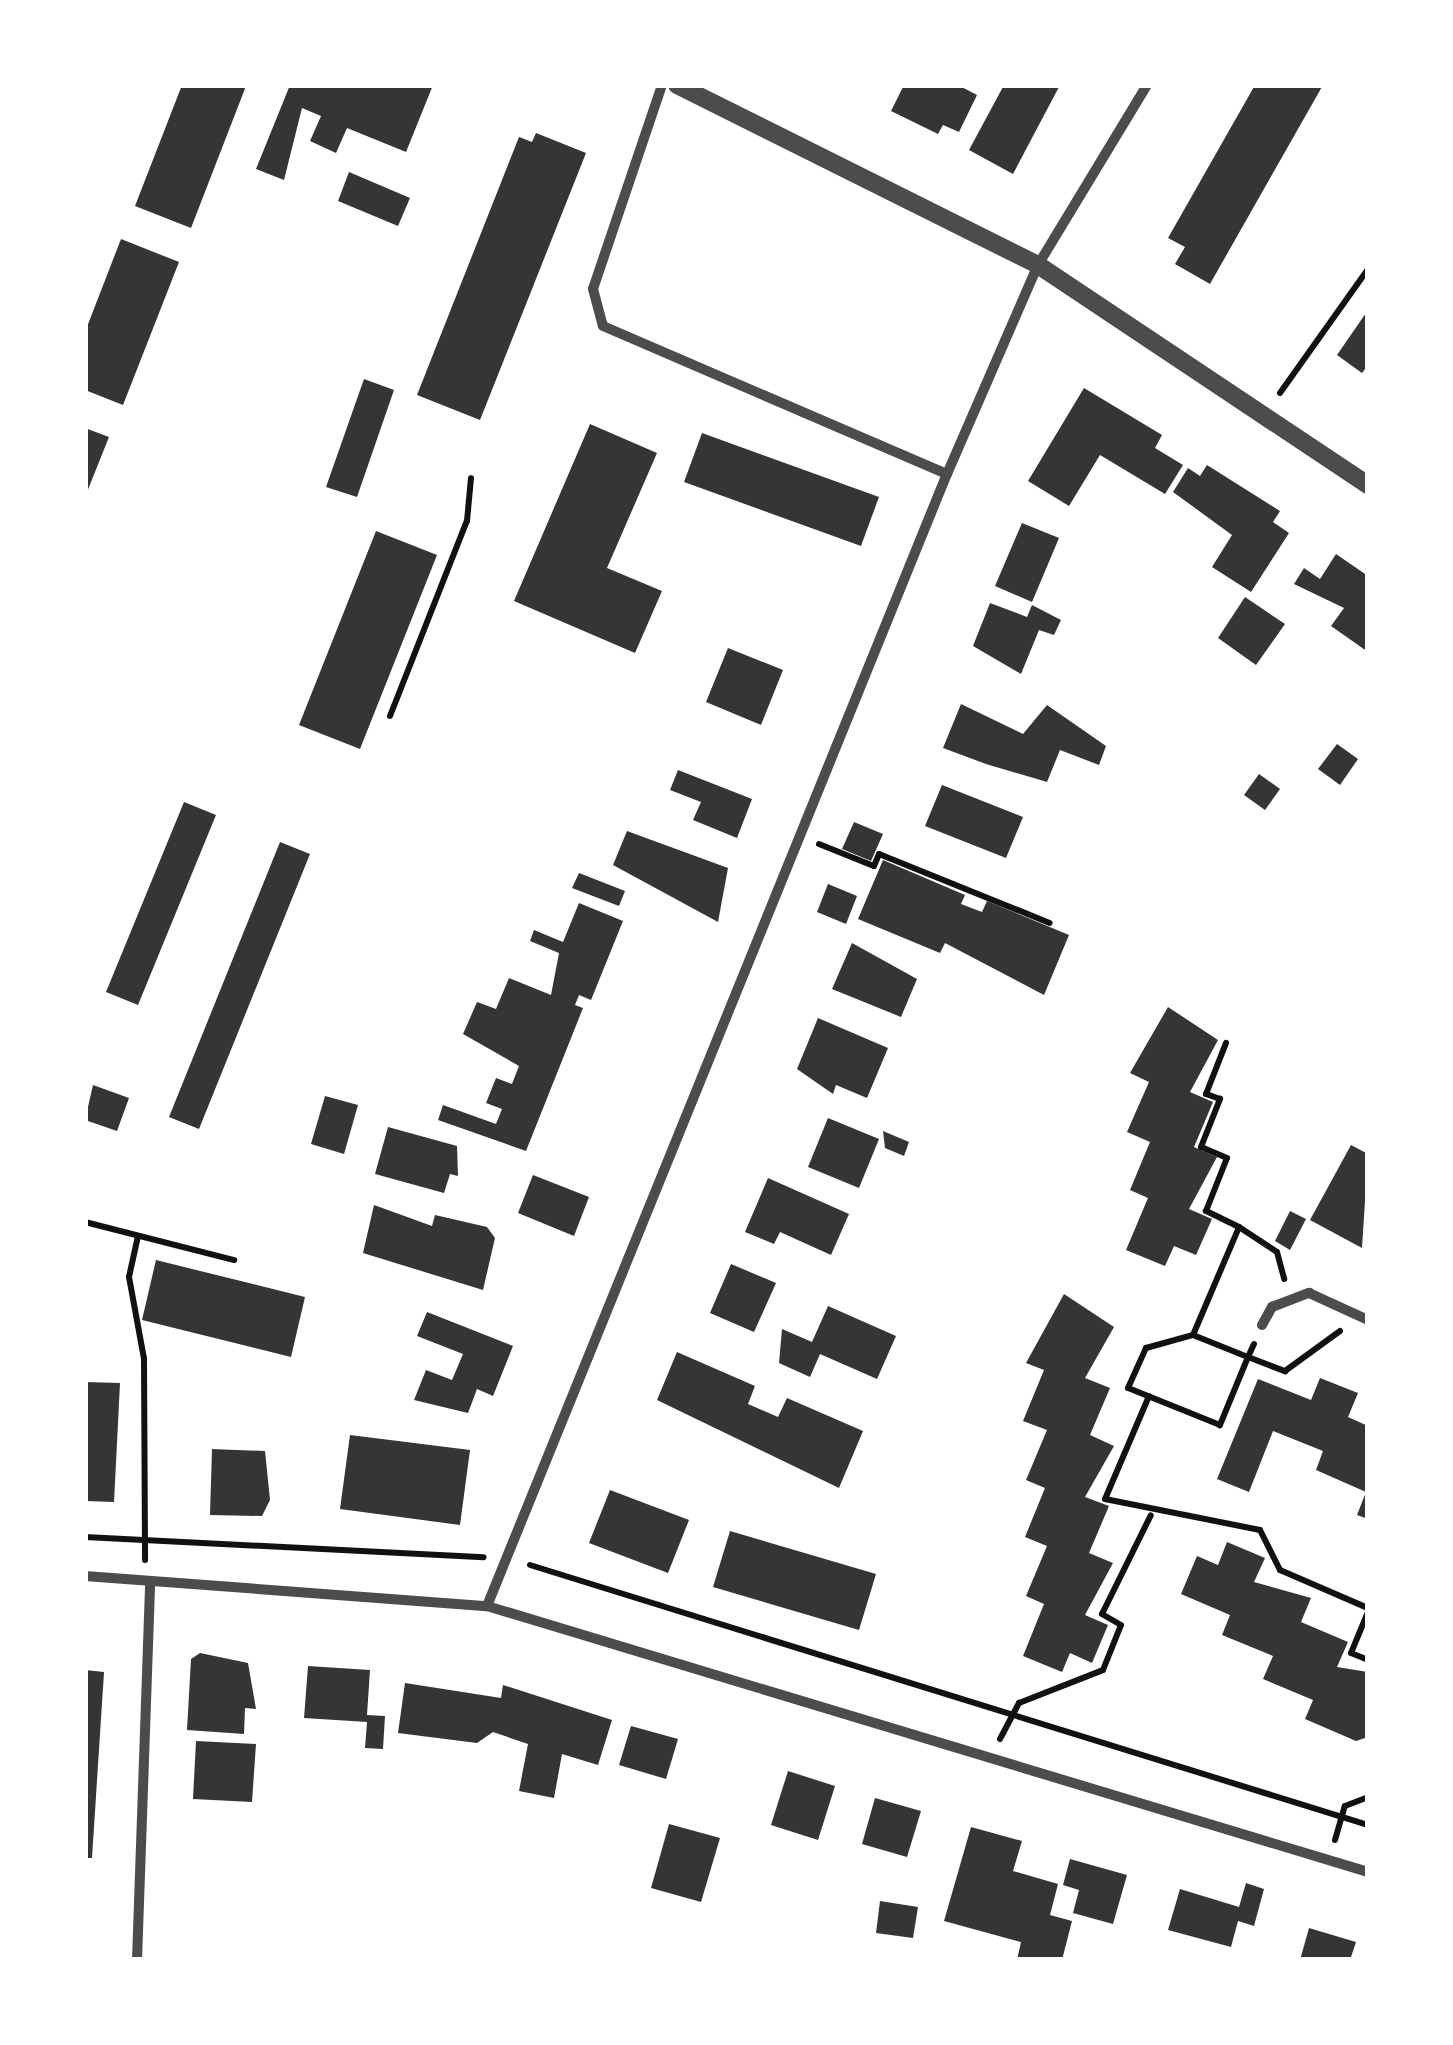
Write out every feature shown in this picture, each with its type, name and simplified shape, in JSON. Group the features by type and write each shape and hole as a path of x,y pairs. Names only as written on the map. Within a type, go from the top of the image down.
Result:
{"street":[{"path":"662,85 593,289 603,326 947,474"},
{"path":"677,85 1038,265 1368,485"},
{"path":"487,1606 878,656 947,474 1038,265 1147,85"},
{"path":"1262,1325 1289,1296 1309,1293 1365,1318"},
{"path":"85,1576 487,1606 1368,1872"},
{"path":"137,1960 150,1581"}],"path":[{"path":"1265,414 1368,269"},
{"path":"390,716 466,521 472,478"},
{"path":"804,838 874,866 879,854 1050,923"},
{"path":"1226,1043 1206,1094 1220,1099 1201,1147 1227,1158 1206,1210 1239,1226 1277,1252 1289,1296"},
{"path":"85,1222 234,1260"},
{"path":"1193,1335 1239,1226"},
{"path":"138,1236 129,1277 144,1359 140,1540 150,1581"},
{"path":"1262,1325 1248,1357 1220,1425 1128,1388 1146,1348 1193,1335 1248,1357 1284,1372 1365,1318"},
{"path":"1149,1396 1105,1499 1151,1515 1260,1530 1280,1570 1368,1610 1351,1653 1368,1660"},
{"path":"993,1759 1009,1713 1103,1670 1121,1625 1102,1614 1151,1515"},
{"path":"85,1538 507,1558 1368,1824"},
{"path":"1329,1860 1342,1816 1368,1797"}],"building":[{"path":"182,85 246,86 191,228 135,206"},
{"path":"290,85 433,85 406,152 347,128 336,153 310,141 321,116 302,108 284,180 256,169"},
{"path":"904,85 958,85 977,95 959,132 943,125 938,134 891,111"},
{"path":"1004,85 1060,85 1013,174 969,150"},
{"path":"1255,85 1323,85 1210,284 1175,264 1185,247 1168,238"},
{"path":"536,133 586,153 480,420 417,395 519,137 532,142"},
{"path":"349,172 410,198 398,226 338,201"},
{"path":"121,239 179,262 123,405 85,390 85,332"},
{"path":"1368,310 1368,365 1362,373 1337,355"},
{"path":"364,379 394,390 357,497 326,487"},
{"path":"1084,388 1162,435 1155,448 1183,465 1165,494 1100,455 1069,506 1028,481"},
{"path":"590,424 657,453 607,568 662,591 635,653 514,601"},
{"path":"85,428 109,437 85,497"},
{"path":"702,433 879,497 861,546 684,482"},
{"path":"1207,465 1280,511 1273,522 1289,533 1251,592 1212,567 1232,535 1173,492 1188,468 1200,476"},
{"path":"1022,523 1059,538 1032,602 995,586"},
{"path":"376,531 437,555 360,749 299,725"},
{"path":"1336,554 1368,576 1368,652 1331,626 1344,608 1294,584 1304,568 1320,579"},
{"path":"1245,597 1285,624 1256,665 1218,638"},
{"path":"990,603 1027,617 1032,605 1061,620 1054,635 1039,630 1021,674 973,646"},
{"path":"728,648 783,670 761,725 706,702"},
{"path":"961,704 1023,734 1047,705 1106,746 1099,765 1060,750 1047,782 943,748"},
{"path":"1337,744 1358,759 1340,785 1318,769"},
{"path":"678,770 752,799 737,838 693,820 701,802 670,790"},
{"path":"1259,774 1280,789 1265,810 1244,795"},
{"path":"942,785 1023,817 1006,858 925,826"},
{"path":"184,802 216,815 138,1005 106,992"},
{"path":"854,822 883,834 871,861 842,849"},
{"path":"627,831 728,868 718,922 613,865"},
{"path":"280,842 310,854 199,1129 169,1117"},
{"path":"883,860 965,895 961,904 982,912 987,901 1069,935 1044,995 945,943 940,953 858,919"},
{"path":"579,873 625,891 619,906 572,888"},
{"path":"828,884 857,896 846,924 817,912"},
{"path":"579,903 623,921 591,1000 579,995 575,1005 583,1008 526,1151 438,1120 443,1105 496,1124 502,1109 486,1103 496,1078 512,1084 519,1066 463,1034 477,1002 496,1009 509,978 551,995 559,953 530,941 534,930 563,942"},
{"path":"852,943 917,979 901,1017 832,989"},
{"path":"1168,1007 1218,1040 1190,1092 1213,1102 1194,1147 1217,1157 1189,1209 1212,1219 1196,1255 1174,1246 1165,1266 1126,1250 1148,1198 1130,1190 1150,1142 1127,1132 1149,1082 1130,1073"},
{"path":"818,1018 888,1048 867,1098 836,1085 833,1094 797,1069"},
{"path":"93,1085 129,1098 117,1131 85,1120"},
{"path":"325,1096 358,1105 344,1154 311,1144"},
{"path":"828,1118 879,1139 859,1188 808,1167"},
{"path":"388,1127 457,1146 458,1176 450,1174 444,1193 375,1174"},
{"path":"883,1131 909,1142 904,1156 885,1148"},
{"path":"1351,1145 1368,1154 1362,1248 1310,1220"},
{"path":"533,1175 589,1197 574,1236 518,1213"},
{"path":"768,1178 849,1214 831,1255 780,1232 774,1244 745,1232"},
{"path":"374,1205 432,1226 435,1215 487,1227 495,1238 483,1290 363,1253"},
{"path":"1290,1211 1306,1219 1290,1250 1275,1241"},
{"path":"156,1260 305,1297 291,1357 142,1320"},
{"path":"731,1264 776,1283 754,1332 710,1313"},
{"path":"1064,1294 1114,1327 1085,1378 1110,1388 1090,1435 1114,1446 1085,1497 1109,1506 1089,1553 1113,1563 1085,1615 1108,1625 1092,1663 1070,1653 1062,1672 1023,1656 1044,1604 1026,1596 1047,1546 1025,1537 1045,1488 1026,1480 1047,1430 1023,1421 1044,1370 1026,1363"},
{"path":"828,1306 896,1336 877,1379 820,1354 810,1377 779,1363 782,1329 812,1342"},
{"path":"427,1312 513,1346 493,1396 477,1389 468,1413 414,1400 426,1370 452,1380 463,1354 417,1336"},
{"path":"677,1352 755,1386 748,1404 778,1417 787,1398 863,1431 839,1488 657,1400"},
{"path":"1320,1378 1358,1393 1348,1417 1368,1426 1368,1519 1357,1515 1366,1492 1316,1470 1323,1451 1273,1431 1249,1492 1217,1479 1258,1379 1311,1400"},
{"path":"85,1382 120,1383 114,1502 85,1501"},
{"path":"350,1435 470,1450 460,1525 340,1509"},
{"path":"212,1449 265,1451 270,1500 262,1516 210,1515"},
{"path":"610,1490 689,1520 668,1573 589,1543"},
{"path":"730,1531 876,1574 859,1630 713,1587"},
{"path":"1227,1542 1265,1558 1254,1582 1311,1598 1301,1622 1348,1642 1337,1667 1368,1672 1368,1737 1356,1741 1305,1719 1313,1700 1263,1679 1273,1656 1222,1635 1230,1615 1181,1594 1197,1556 1218,1565"},
{"path":"200,1653 248,1663 256,1709 245,1708 244,1734 187,1730 191,1659"},
{"path":"308,1666 370,1670 367,1715 385,1716 383,1749 365,1748 367,1722 304,1718"},
{"path":"85,1670 104,1672 92,1858 85,1858"},
{"path":"405,1683 501,1698 503,1685 612,1720 598,1765 562,1754 554,1798 519,1791 528,1744 493,1732 477,1743 398,1733"},
{"path":"631,1726 678,1739 666,1779 619,1765"},
{"path":"196,1741 256,1744 252,1802 193,1799"},
{"path":"788,1771 835,1786 818,1840 771,1825"},
{"path":"875,1798 921,1811 907,1857 862,1844"},
{"path":"669,1824 720,1838 701,1902 651,1888"},
{"path":"971,1827 1022,1841 1013,1871 1058,1884 1050,1915 1072,1921 1062,1960 1017,1960 1021,1942 944,1921"},
{"path":"1070,1859 1127,1875 1113,1924 1073,1913 1079,1890 1063,1885"},
{"path":"1246,1883 1264,1889 1254,1926 1238,1921 1231,1947 1168,1930 1180,1889 1239,1907"},
{"path":"880,1901 918,1907 913,1938 876,1933"},
{"path":"1309,1928 1356,1942 1350,1960 1300,1960"}]}
